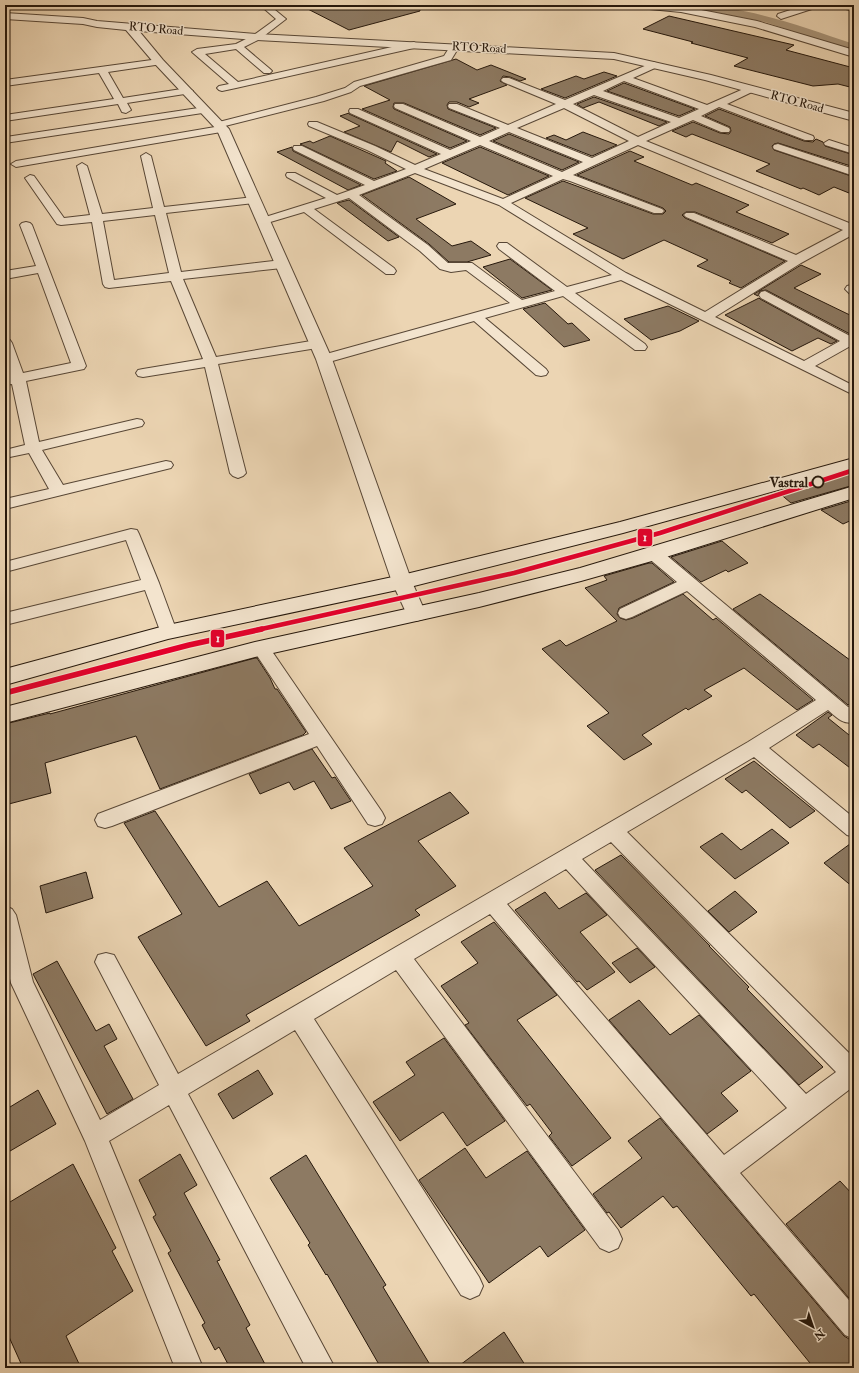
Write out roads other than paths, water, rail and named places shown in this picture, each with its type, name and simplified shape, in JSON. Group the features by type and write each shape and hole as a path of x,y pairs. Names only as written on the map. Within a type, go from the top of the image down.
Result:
{"street":[{"path":"236,85 197,52 238,46 258,37 282,19 264,5"},
{"path":"638,5 681,9 757,24 854,54"},
{"path":"781,16 815,5"},
{"path":"841,5 854,8"},
{"path":"769,12 796,20"},
{"name":"RTO Road","path":"5,16 83,21 97,24 258,37 614,56 751,89 854,117"},
{"name":"RTO Road","path":"5,22 74,26 97,24"},
{"path":"130,27 160,62 221,127 324,359 402,582 416,614"},
{"path":"222,88 414,45"},
{"path":"238,46 267,71"},
{"path":"16,164 145,142 221,127 320,99 348,90 356,84 448,58 454,47"},
{"path":"5,82 160,62"},
{"path":"263,221 307,209 351,194 415,169 654,65"},
{"path":"102,70 145,142"},
{"path":"624,78 708,109"},
{"path":"506,80 565,104 637,141 853,229"},
{"path":"503,203 751,89"},
{"path":"5,118 188,91"},
{"path":"594,91 680,122"},
{"path":"718,104 809,138"},
{"path":"399,106 562,176 573,178 658,211"},
{"path":"454,106 592,162"},
{"path":"6,140 205,110"},
{"path":"354,111 450,154"},
{"path":"693,116 725,130"},
{"path":"313,124 371,148 415,169 503,203 622,276 854,391"},
{"path":"829,143 854,151"},
{"path":"778,146 854,173"},
{"path":"298,148 374,185"},
{"path":"146,156 176,276 210,362 238,473"},
{"path":"82,166 97,218 110,284 282,264"},
{"path":"291,175 336,199"},
{"path":"30,178 61,222 254,200"},
{"path":"351,194 424,248 444,266 451,268 468,266 519,304"},
{"path":"307,209 390,271"},
{"path":"690,215 797,260"},
{"path":"11,380 79,366 26,224"},
{"path":"707,317 797,260 853,229"},
{"path":"503,246 640,347"},
{"path":"5,275 43,269"},
{"path":"324,359 622,276"},
{"path":"765,295 852,340"},
{"path":"475,316 541,372"},
{"path":"804,366 852,340"},
{"path":"5,343 11,380 33,447 59,492"},
{"path":"143,373 317,344"},
{"path":"5,454 137,423"},
{"path":"5,677 168,632 402,582 623,527 854,463"},
{"path":"5,504 166,465"},
{"path":"5,714 261,648 544,584 653,553 854,492"},
{"path":"5,567 131,534 151,583 168,632"},
{"path":"653,553 829,701 852,718"},
{"path":"5,619 151,583"},
{"path":"626,613 690,584"},
{"path":"261,648 375,818"},
{"path":"94,1136 755,747 829,701"},
{"path":"105,820 320,737"},
{"path":"755,747 854,829"},
{"path":"613,831 853,1073 723,1171"},
{"path":"568,857 804,1109"},
{"path":"493,902 854,1326"},
{"path":"5,915 22,983 94,1136 189,1368"},
{"path":"399,957 609,1238"},
{"path":"106,962 321,1368"},
{"path":"299,1016 470,1286"}],"waterway":[{"path":"693,5 767,19 854,48"}],"place":[{"name":"Vastral","path":"818,482"}]}
